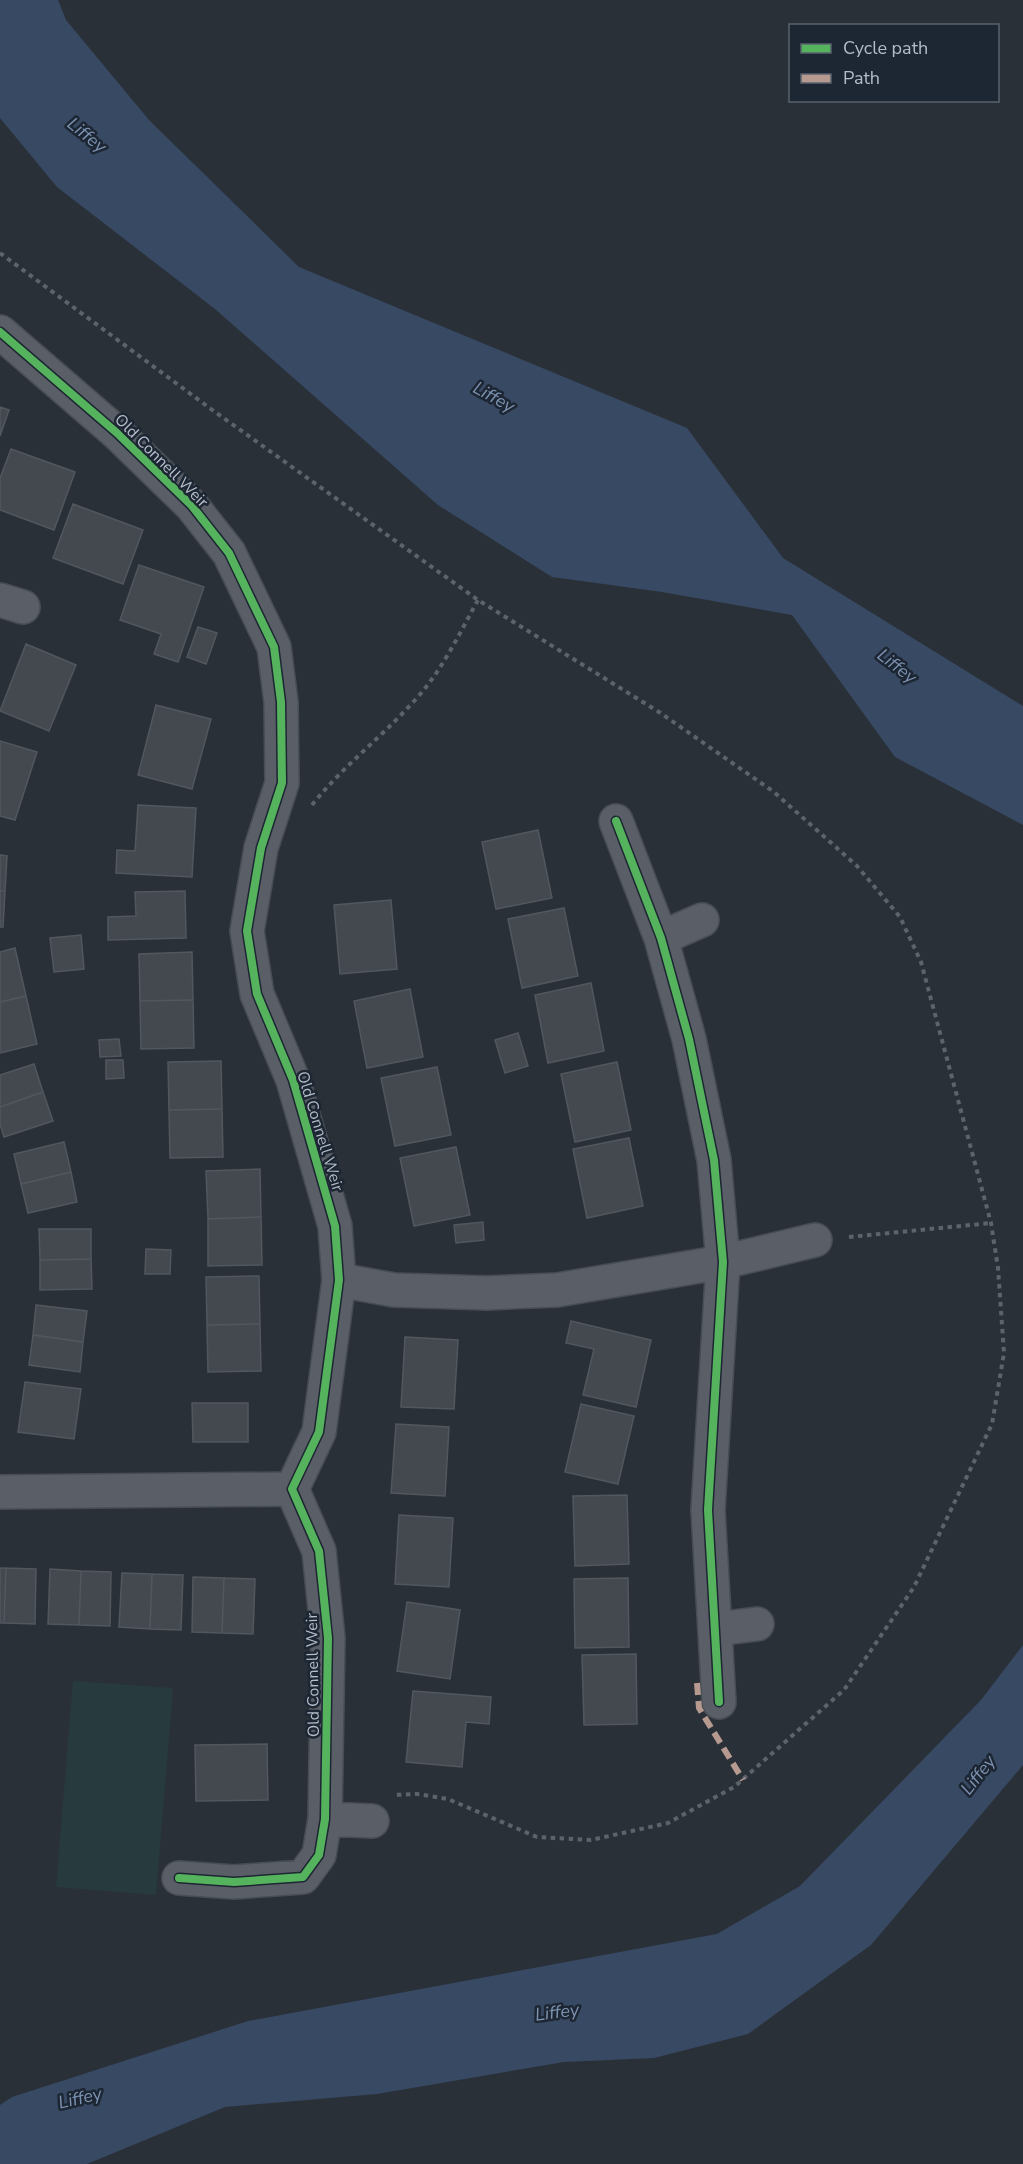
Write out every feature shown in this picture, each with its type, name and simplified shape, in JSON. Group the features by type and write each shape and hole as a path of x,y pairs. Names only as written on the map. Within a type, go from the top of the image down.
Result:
{"street":[{"name":"Old Connell Weir","path":"0,332 117,433 192,506 230,553 274,647 281,702 282,783 261,848 247,931 257,994 293,1080 335,1226 339,1280 319,1432 292,1489 319,1551 328,1638 325,1819 319,1855 303,1876 234,1882 178,1878"},
{"path":"616,821 662,938 689,1039 714,1160 723,1262 708,1510 717,1629 718,1702"},
{"path":"662,938 702,920"},
{"path":"339,1280 394,1290 487,1293 546,1290 723,1262 815,1240"},
{"path":"0,1492 292,1489"},
{"path":"717,1629 757,1624"},
{"path":"325,1819 372,1821"}],"path":[{"path":"0,253 211,409 478,600 660,712 774,792 857,866 900,917 921,962 991,1223 998,1268 1004,1353 992,1425 914,1587 844,1690 734,1787 668,1823 591,1840 537,1837 448,1799 417,1794 375,1796 372,1821"},
{"path":"308,811 329,783 415,701 441,667 478,600"},
{"path":"815,1240 991,1223"}],"green space":[{"path":"73,1681 173,1688 156,1895 56,1887"}],"water":[{"name":"Liffey","path":"0,0 58,0 66,20 149,120 299,267 687,428 783,558 1023,706 1023,825 895,757 792,615 662,592 552,577 438,505 215,309 57,187 0,118"},
{"name":"Liffey","path":"1023,1645 1023,1765 871,1945 748,2034 654,2058 564,2062 377,2094 225,2107 87,2164 0,2164 0,2105 12,2097 248,2021 717,1934 800,1886 981,1700"}],"building":[{"path":"0,407 9,410 0,436"},
{"path":"11,449 75,472 54,530 0,510 0,478"},
{"path":"73,504 143,530 123,584 53,558"},
{"path":"139,565 204,587 178,662 154,654 161,634 120,620"},
{"path":"198,627 217,633 206,664 187,657"},
{"path":"26,644 76,665 49,731 0,711"},
{"path":"156,705 211,719 192,789 138,775"},
{"path":"0,741 37,752 15,820 0,816"},
{"path":"138,805 196,808 192,877 116,873 117,850 135,851"},
{"path":"538,830 552,898 496,909 482,842"},
{"path":"0,855 7,856 5,891 0,891"},
{"path":"0,891 5,891 3,927 0,927"},
{"path":"185,891 186,938 108,940 108,917 136,916 135,892"},
{"path":"391,900 397,969 340,974 334,905"},
{"path":"564,908 578,976 522,988 508,919"},
{"path":"81,935 84,969 54,972 50,938"},
{"path":"15,948 26,996 0,1002 0,952"},
{"path":"192,952 193,1000 140,1001 139,954"},
{"path":"591,983 604,1051 548,1063 535,995"},
{"path":"410,989 423,1057 367,1068 354,1001"},
{"path":"26,996 37,1044 0,1053 0,1002"},
{"path":"193,1000 194,1048 141,1049 140,1001"},
{"path":"518,1033 528,1066 505,1073 495,1040"},
{"path":"119,1039 121,1056 100,1057 99,1040"},
{"path":"106,1060 123,1060 124,1078 106,1079"},
{"path":"221,1061 222,1109 169,1110 168,1062"},
{"path":"617,1062 631,1130 575,1142 561,1074"},
{"path":"34,1064 43,1092 0,1107 0,1075"},
{"path":"437,1067 451,1135 395,1146 381,1078"},
{"path":"43,1092 53,1121 4,1137 0,1124 0,1107"},
{"path":"222,1109 223,1157 170,1158 169,1110"},
{"path":"629,1138 643,1206 587,1218 573,1149"},
{"path":"64,1142 71,1172 21,1184 14,1154"},
{"path":"456,1147 470,1215 414,1226 400,1158"},
{"path":"260,1169 261,1217 208,1219 206,1171"},
{"path":"71,1172 77,1202 28,1213 21,1184"},
{"path":"261,1217 262,1265 208,1266 208,1219"},
{"path":"483,1222 484,1240 456,1243 454,1225"},
{"path":"39,1229 91,1229 91,1259 40,1260"},
{"path":"146,1249 171,1250 170,1274 145,1274"},
{"path":"91,1259 92,1289 40,1290 40,1260"},
{"path":"259,1276 260,1324 207,1325 206,1277"},
{"path":"36,1305 87,1311 83,1342 33,1335"},
{"path":"571,1321 651,1340 636,1407 583,1395 594,1349 566,1343"},
{"path":"260,1324 261,1371 208,1372 207,1325"},
{"path":"33,1335 83,1342 80,1372 29,1365"},
{"path":"405,1337 458,1340 454,1409 401,1407"},
{"path":"25,1382 81,1389 74,1439 18,1432"},
{"path":"192,1403 248,1403 248,1442 193,1442"},
{"path":"581,1404 634,1416 618,1484 565,1472"},
{"path":"396,1424 449,1427 445,1496 391,1493"},
{"path":"627,1495 629,1564 575,1566 573,1496"},
{"path":"399,1515 453,1518 449,1587 395,1584"},
{"path":"0,1568 6,1568 4,1623 0,1623"},
{"path":"6,1568 36,1569 35,1624 4,1623"},
{"path":"50,1569 81,1571 79,1625 48,1624"},
{"path":"81,1571 111,1572 110,1626 79,1625"},
{"path":"122,1573 152,1574 150,1629 119,1627"},
{"path":"152,1574 183,1575 181,1630 150,1629"},
{"path":"193,1577 224,1578 222,1633 192,1632"},
{"path":"224,1578 255,1579 253,1634 222,1633"},
{"path":"628,1578 629,1647 575,1648 574,1579"},
{"path":"407,1602 460,1610 450,1679 397,1671"},
{"path":"636,1654 637,1724 584,1725 582,1655"},
{"path":"413,1691 491,1697 489,1724 466,1722 462,1767 406,1762"},
{"path":"267,1744 268,1800 196,1801 195,1745"}],"marked path":[{"path":"697,1683 699,1708 743,1780"}],"cycle path":[{"path":"0,332 117,433 192,506 229,553 274,647 281,702 282,783 261,848 247,931 257,994 293,1080 335,1226 339,1280 319,1432 292,1489 319,1551 328,1638 325,1819 319,1855 303,1877 234,1882 179,1878"},
{"path":"616,821 661,938 689,1039 714,1160 723,1262 708,1510 719,1702"}]}
